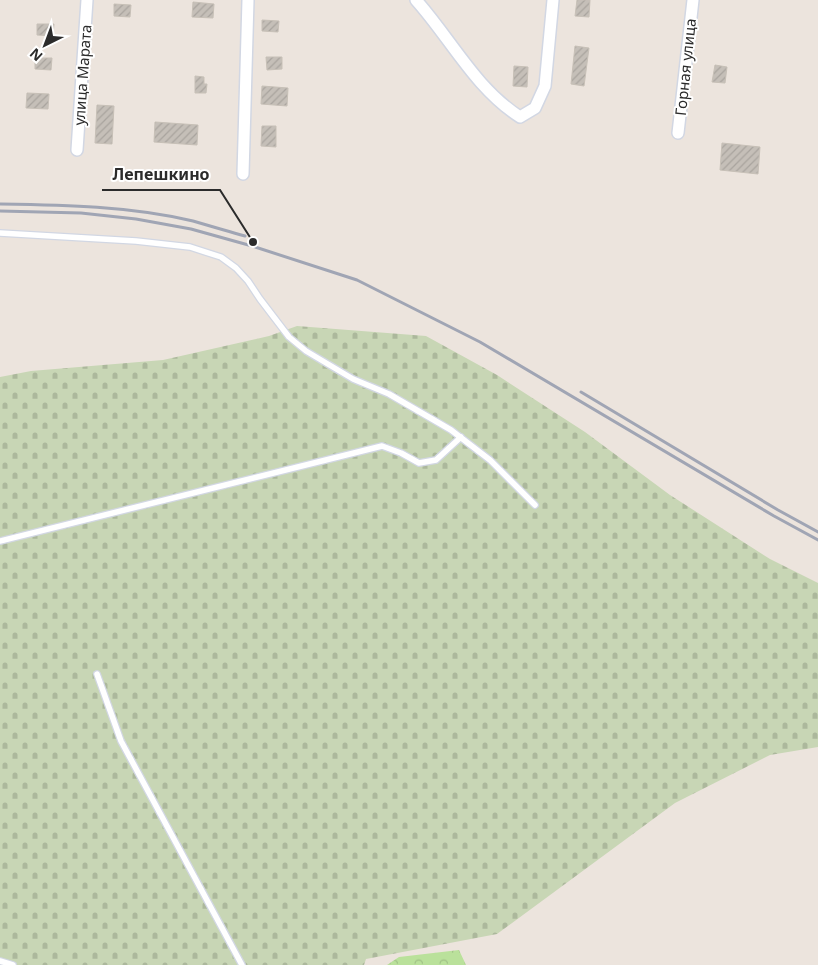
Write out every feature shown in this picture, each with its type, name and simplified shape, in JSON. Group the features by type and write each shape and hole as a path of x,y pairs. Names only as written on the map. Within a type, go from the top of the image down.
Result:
{"street":[{"name":"улица Марата","path":"77,150 87,0"},
{"path":"243,174 248,0"},
{"path":"421,3 475,78 506,109 520,117 535,108 545,86 553,0"},
{"name":"Горная улица","path":"678,133 692,0"}],"lane":[{"path":"0,233 136,241 190,247 208,251 222,257 248,281 289,337 306,352 353,379 389,394 451,430 490,460 535,505"},
{"path":"0,541 382,446 401,453 419,463 436,460 461,437"},
{"path":"97,674 120,741 242,965"},
{"path":"0,960 13,965"}],"green space":[{"path":"297,326 426,336 497,375 585,432 670,495 770,559 818,583 818,747 770,755 675,803 497,934 366,959 364,965 0,965 0,377 31,371 163,360 269,336"},
{"path":"459,950 466,965 387,965 399,957"}],"building":[{"path":"577,0 590,0 589,17 575,16"},
{"path":"193,2 214,4 213,18 192,17"},
{"path":"114,4 131,5 130,17 114,16"},
{"path":"262,20 279,21 278,32 262,31"},
{"path":"37,24 54,24 53,36 37,35"},
{"path":"575,46 589,48 584,86 571,84"},
{"path":"266,57 282,57 282,69 267,70"},
{"path":"35,58 52,58 51,70 35,69"},
{"path":"715,65 727,67 725,83 712,82"},
{"path":"514,66 528,67 527,87 513,86"},
{"path":"195,76 204,77 204,84 207,84 206,93 195,93"},
{"path":"262,86 288,88 287,106 261,104"},
{"path":"27,93 49,94 48,109 26,108"},
{"path":"97,105 114,106 112,144 95,143"},
{"path":"155,122 198,125 197,145 154,142"},
{"path":"262,126 276,126 276,147 261,146"},
{"path":"722,143 760,147 758,174 720,170"}],"railway":[{"path":"0,204 73,206 145,212 193,221 245,236"},
{"path":"0,211 81,213 136,219 191,229 252,246 357,280 480,342 774,516 818,540"},
{"path":"581,392 818,532"}],"place":[{"name":"Лепешкино","path":"253,242"}]}
